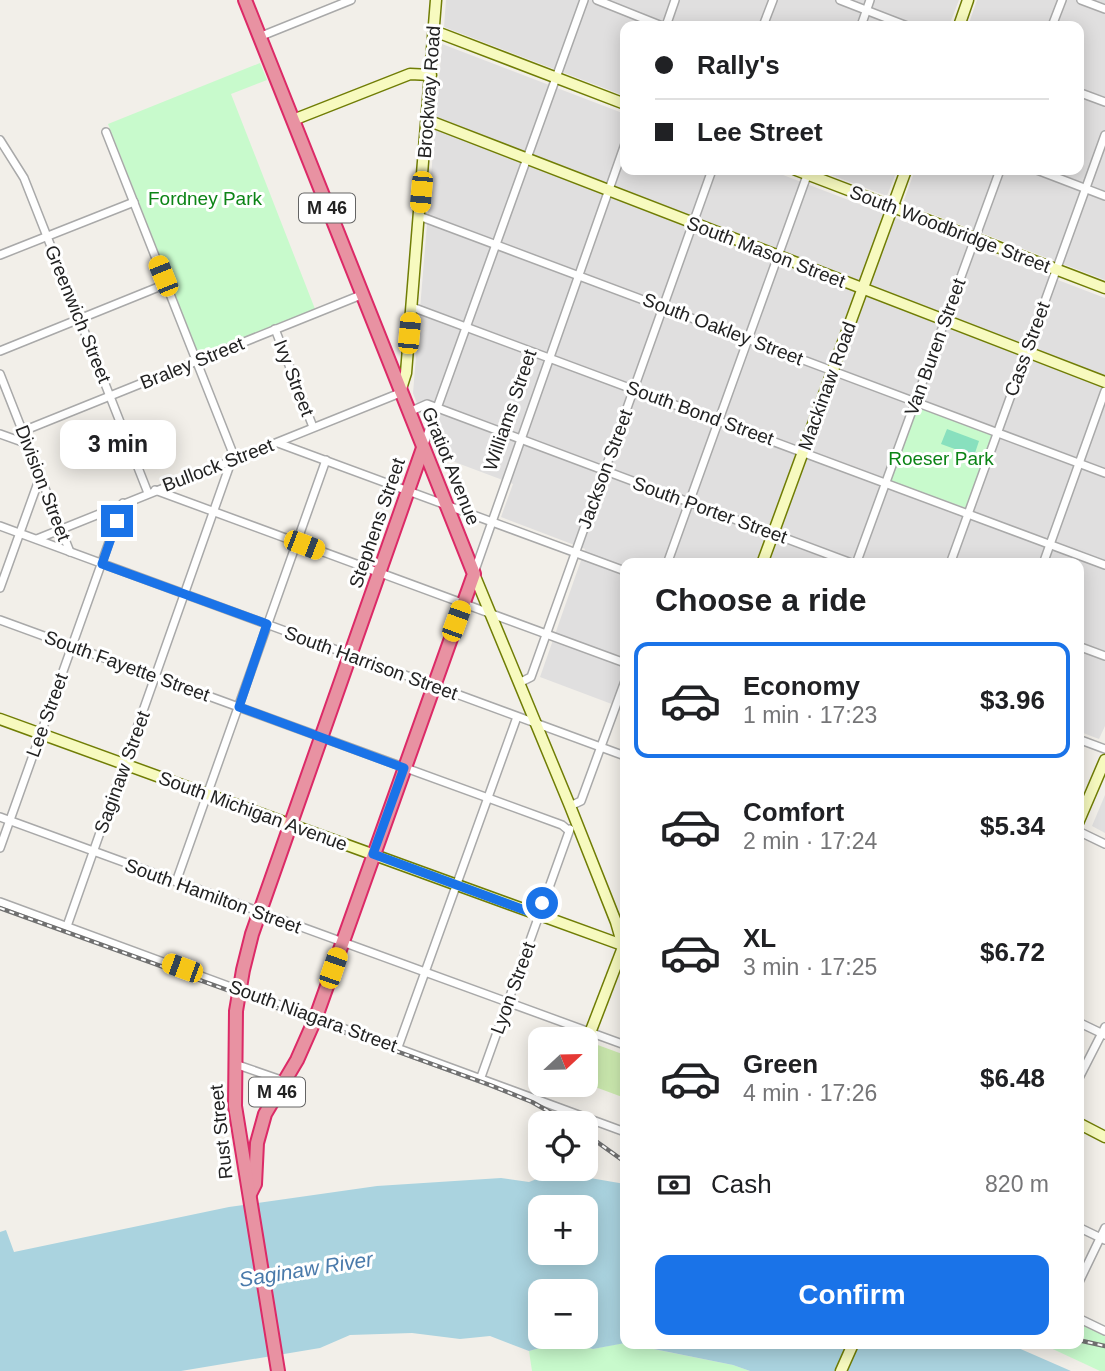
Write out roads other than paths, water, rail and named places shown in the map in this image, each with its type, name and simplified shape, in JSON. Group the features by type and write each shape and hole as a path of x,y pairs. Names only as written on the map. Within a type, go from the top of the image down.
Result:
{"highway":[{"name":"Gratiot Avenue","path":"245,0 474,574"},
{"name":"Stephens Street","path":"234,1064 239,989 248,947 423,447"},
{"name":"Williams Street","path":"250,1194 255,1184 259,1133 265,1114 301,1051 316,1017 474,574"},
{"name":"Rust Street","path":"234,1064 238,1131 246,1185 250,1194"},
{"name":"M 46","path":"250,1194 278,1371"}],"main road":[{"name":"Brockway Road","path":"400,393 406,373 436,0"},
{"path":"961,21 968,0"},
{"path":"434,33 620,102"},
{"path":"293,120 410,74 430,75"},
{"name":"South Mason Street","path":"427,120 1105,382"},
{"name":"South Woodbridge Street","path":"815,175 892,208 1105,289"},
{"name":"Mackinaw Road","path":"764,558 904,175"},
{"name":"Gratiot Avenue","path":"474,574 570,806 573,828 620,933"},
{"name":"South Michigan Avenue","path":"0,719 620,943"},
{"path":"1084,809 1105,760"},
{"path":"592,1027 620,954"},
{"path":"1084,1126 1105,1137"},
{"path":"841,1371 851,1349"}],"street":[{"path":"260,37 350,0"},
{"name":"Stephens Street","path":"423,447 584,0"},
{"path":"597,0 651,21"},
{"path":"666,21 676,0"},
{"path":"765,21 772,0"},
{"path":"839,0 894,21"},
{"path":"863,21 870,0"},
{"path":"1054,21 1062,0"},
{"path":"1081,0 1105,9"},
{"path":"1084,94 1105,102"},
{"path":"106,132 232,451 232,459"},
{"name":"Cass Street","path":"952,558 1105,135"},
{"name":"Greenwich Street","path":"0,140 4,157 20,170 151,491"},
{"name":"Williams Street","path":"474,574 548,357 620,159"},
{"name":"Jackson Street","path":"519,683 531,677 710,175"},
{"path":"669,558 807,175"},
{"name":"Van Buren Street","path":"857,558 998,175"},
{"path":"1050,175 1105,196"},
{"path":"0,255 134,202"},
{"name":"South Oakley Street","path":"419,216 1105,474"},
{"path":"0,351 166,284"},
{"name":"Braley Street","path":"23,431 361,295"},
{"name":"South Bond Street","path":"412,307 1105,565"},
{"name":"Ivy Street","path":"275,329 313,427"},
{"name":"Division Street","path":"0,374 70,552"},
{"path":"1045,558 1105,391"},
{"name":"Bullock Street","path":"36,539 400,393"},
{"name":"South Porter Street","path":"408,412 427,404 839,558"},
{"path":"0,433 28,444"},
{"path":"277,442 620,569"},
{"name":"Saginaw Street","path":"67,926 232,459"},
{"path":"176,882 326,460"},
{"path":"0,588 41,477"},
{"path":"151,491 214,511 620,661"},
{"name":"Lee Street","path":"0,848 123,503"},
{"name":"South Harrison Street","path":"0,526 620,754"},
{"name":"South Fayette Street","path":"0,620 573,828"},
{"path":"1084,648 1105,656"},
{"path":"570,806 581,801 620,695"},
{"path":"398,1047 517,716"},
{"path":"1084,741 1105,749"},
{"name":"South Hamilton Street","path":"0,817 573,1027"},
{"name":"Lyon Street","path":"481,1077 538,915 573,828"},
{"path":"1084,834 1105,844"},
{"name":"South Niagara Street","path":"0,902 620,1130"},
{"path":"1084,1024 1104,1032 1084,1069"},
{"name":"South Hamilton Street","path":"598,1036 620,1043"},
{"path":"234,1064 284,1081"},
{"path":"1084,1273 1105,1228"},
{"path":"1084,1230 1102,1239"},
{"path":"1084,1321 1105,1331"}],"water":[{"name":"Saginaw River","path":"501,1178 529,1182 598,1179 620,1183 620,1344 598,1348 598,1279 528,1279 528,1349 536,1349 529,1351 490,1336 460,1339 412,1333 350,1335 320,1348 181,1371 0,1371 0,1232 6,1230 14,1252 229,1207 377,1186"},
{"path":"654,1349 1020,1349 1071,1371 750,1371"}],"railway":[{"path":"0,908 490,1085 548,1111"},
{"path":"598,1143 620,1158"},
{"path":"1084,1341 1105,1346"}],"park label":[{"name":"Fordney Park","path":"205,198"},
{"name":"Roeser Park","path":"941,458"}]}
